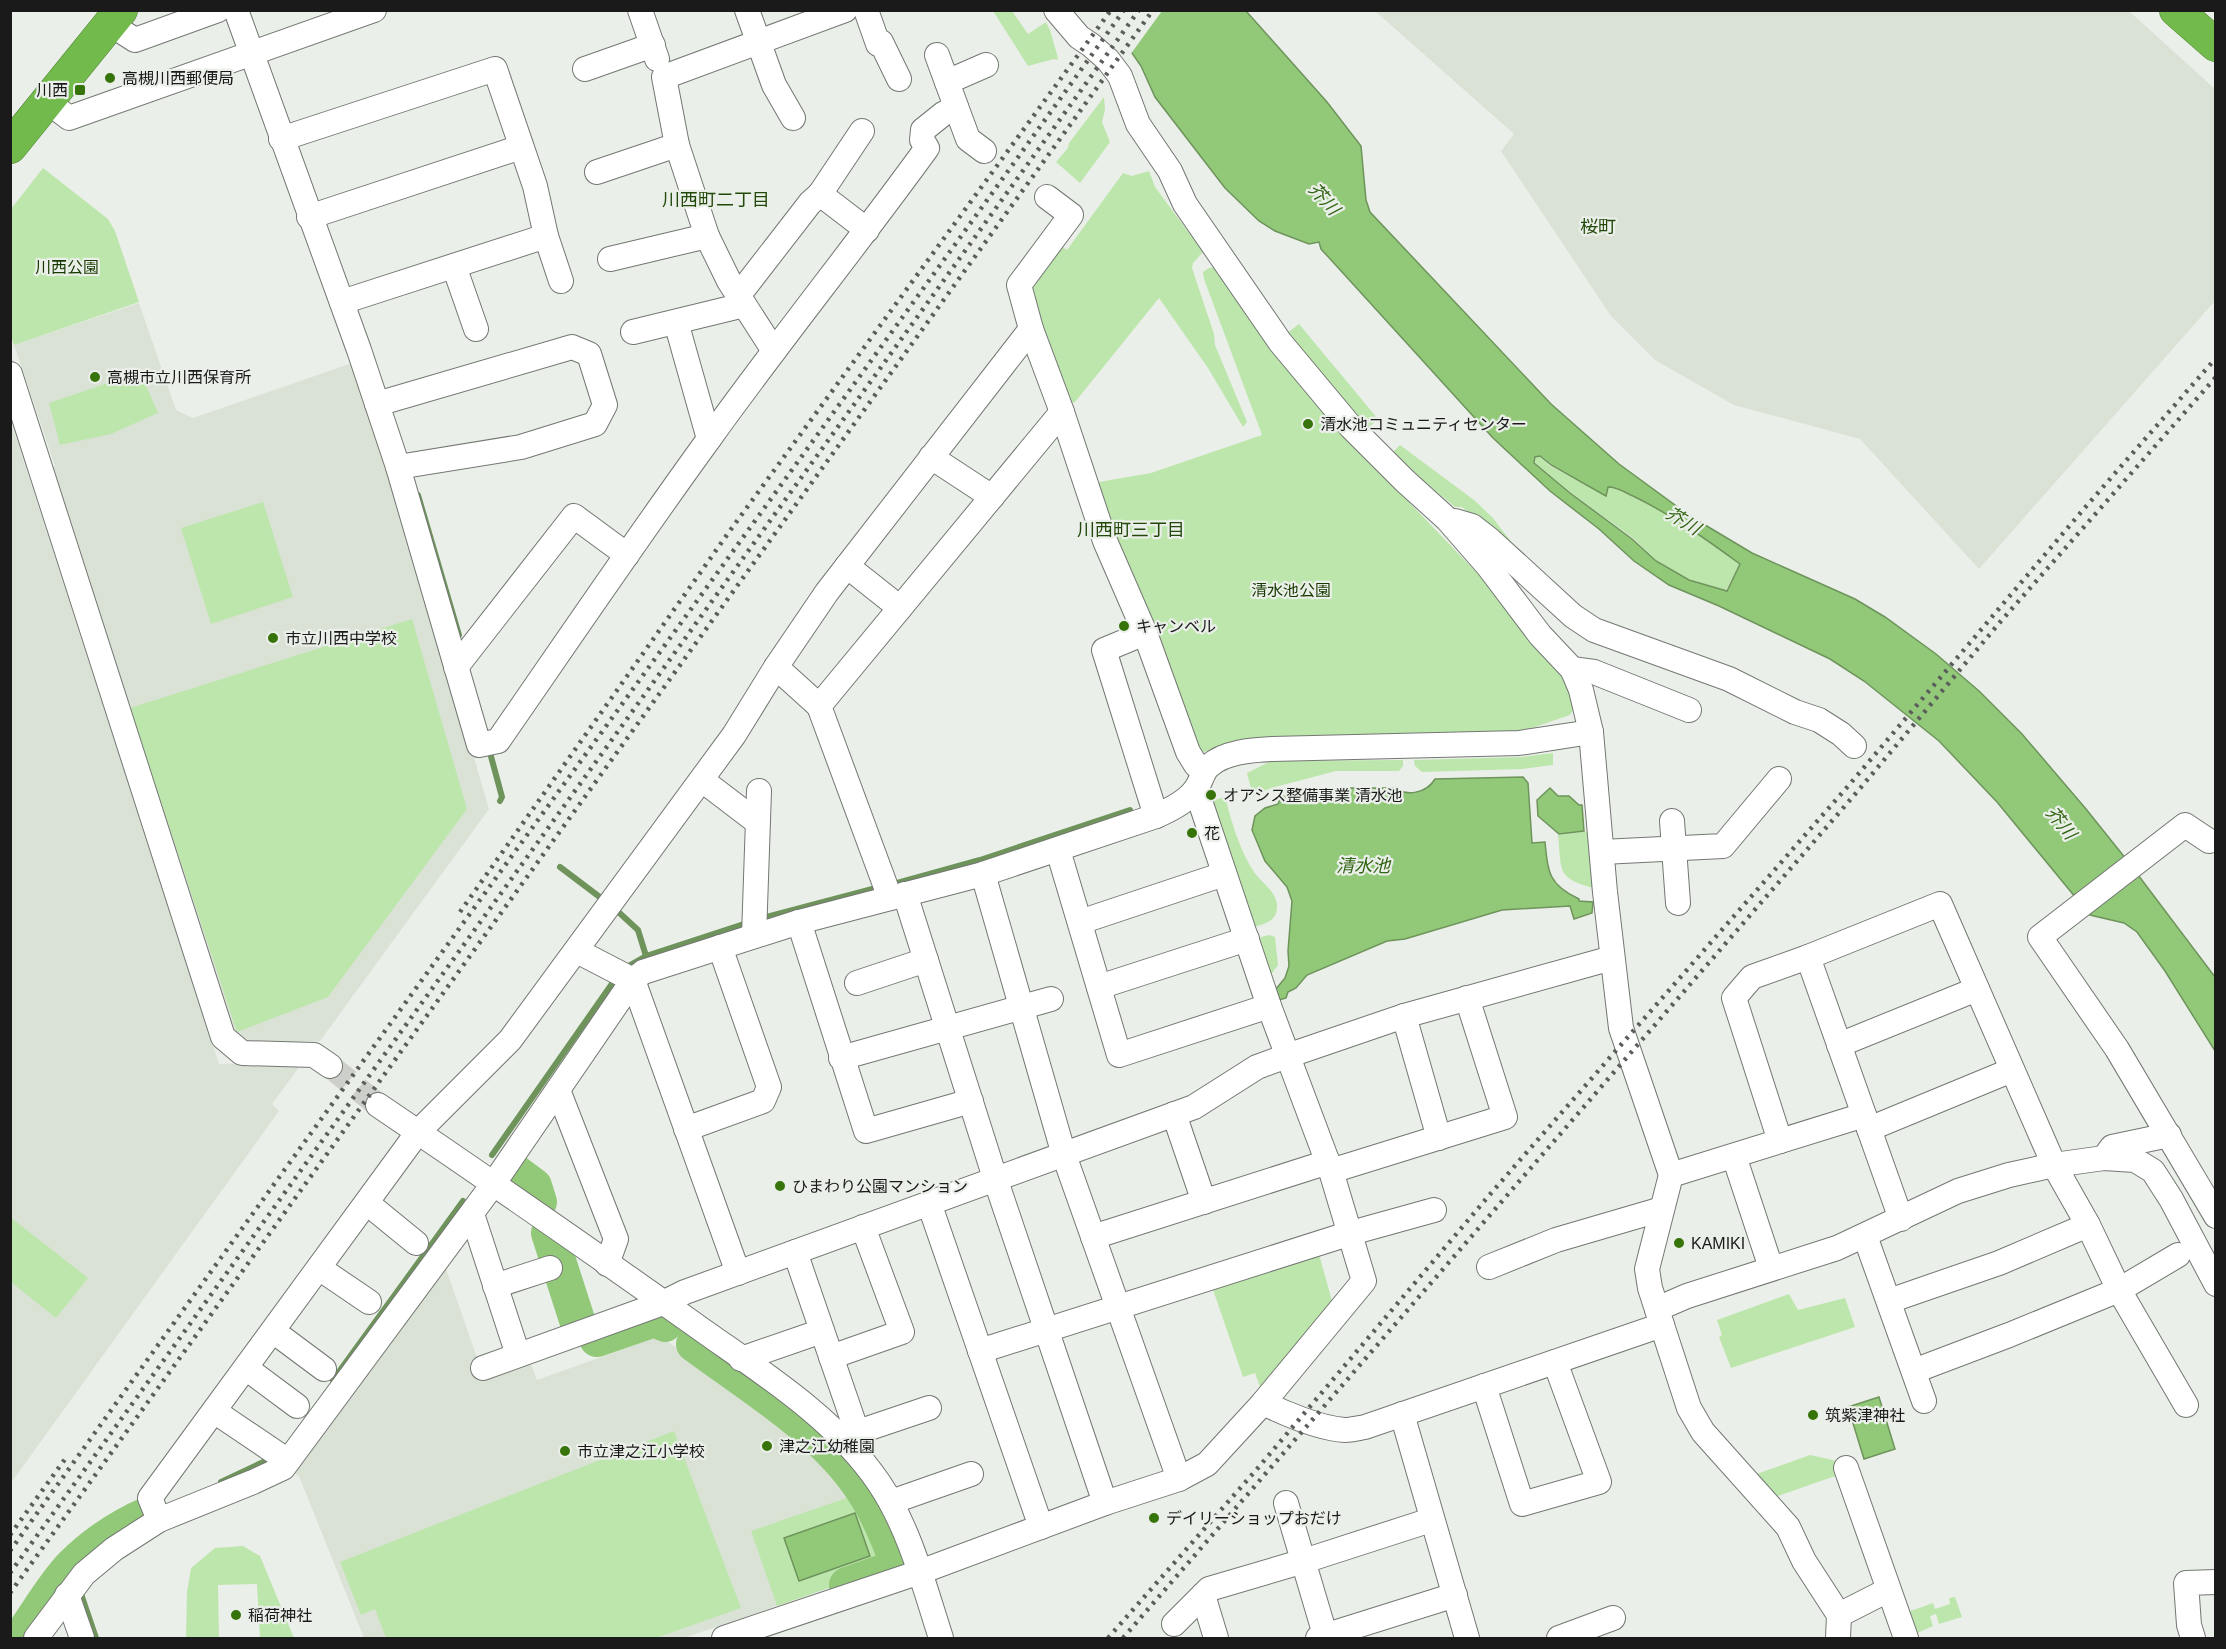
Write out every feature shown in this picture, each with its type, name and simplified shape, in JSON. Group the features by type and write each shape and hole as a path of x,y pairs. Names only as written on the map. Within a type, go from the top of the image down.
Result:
{"highway":[{"path":"2176,10 2216,45"},
{"path":"10,147 116,17"}],"street":[{"path":"48,102 69,118 374,10"},
{"path":"640,10 664,77 677,145 707,236 729,281 774,351"},
{"path":"747,10 780,97 793,118"},
{"path":"664,77 845,10"},
{"path":"866,10 878,44 881,42 899,79"},
{"path":"1056,10 1079,37 1108,60 1120,76 1138,124 1170,171 1185,204 1280,342 1365,442 1447,519 1488,566 1540,635 1572,669 1581,690 1591,732 1612,958 1621,1028 1671,1175 1647,1269 1650,1288 1689,1408 1703,1432 1788,1527 1838,1627 1888,1590"},
{"path":"116,17 135,40 236,12 288,137 309,217 342,302 398,467 478,745 498,741 708,439 927,148 922,140 923,130 956,107"},
{"path":"585,69 653,45"},
{"path":"937,55 968,139 984,151"},
{"path":"947,82 986,65"},
{"path":"288,137 495,69 535,186 546,236 561,281"},
{"path":"633,332 676,322 741,300 810,203 820,194 862,131"},
{"path":"597,172 677,145"},
{"path":"309,217 521,147"},
{"path":"820,194 867,230"},
{"path":"724,1638 920,1572 1105,1503 1179,1479 1207,1464 1263,1403 1364,1281 1329,1167 1269,1006 1224,874 1196,765 1188,752 1146,633 1105,541 1062,412 1031,329 1019,285 1071,215 1047,197"},
{"path":"342,302 546,236"},
{"path":"610,259 707,236"},
{"path":"454,266 476,328"},
{"path":"676,322 708,439"},
{"path":"159,1520 150,1498 418,1132 510,1040 734,735 776,668 847,566 1031,329"},
{"path":"377,404 573,347 589,354 605,405 595,424 521,447 398,467"},
{"path":"10,374 222,1037 242,1053 314,1055 330,1066"},
{"path":"819,706 1062,412"},
{"path":"931,457 992,497"},
{"path":"456,668 574,516 627,555"},
{"path":"1447,519 1472,526 1573,616 1594,630 1729,679 1795,712 1819,720 1841,734 1854,746"},
{"path":"847,566 900,608"},
{"path":"1146,633 1104,650 1156,816"},
{"path":"776,668 819,706 892,891 926,960 995,1178 1105,1503"},
{"path":"1572,669 1594,672 1689,710"},
{"path":"36,1638 84,1574 114,1549 159,1520 283,1468 472,1214 633,980 643,972 892,891 982,874 1156,816 1171,809 1218,760 1259,750 1519,743 1591,732"},
{"path":"702,780 757,822"},
{"path":"1602,852 1723,846 1766,784"},
{"path":"754,936 759,791"},
{"path":"1672,821 1678,903"},
{"path":"2213,844 2185,825 2040,937 2117,1049 2216,1216"},
{"path":"1058,850 1119,1054 1269,1006"},
{"path":"982,874 1064,1155 1179,1479"},
{"path":"1080,922 1224,874"},
{"path":"1780,1142 1734,998 1752,977 1940,904 2054,1165 2088,1225 2119,1290 2186,1405"},
{"path":"799,922 866,1131 971,1101"},
{"path":"1099,987 1246,939"},
{"path":"686,1129 763,1101 770,1087 720,947"},
{"path":"577,951 633,980 738,1273"},
{"path":"1808,957 1901,1219"},
{"path":"483,1368 995,1178 1194,1107 1257,1067 1287,1056 1404,1016 1612,958"},
{"path":"857,982 926,960"},
{"path":"1839,1045 1977,989"},
{"path":"1093,1237 1204,1202 1439,1138 1505,1117 1467,998"},
{"path":"841,1058 1051,999"},
{"path":"1404,1016 1439,1138"},
{"path":"1671,1175 1780,1142 1867,1122 2012,1070"},
{"path":"558,1090 616,1239 607,1264"},
{"path":"378,1104 494,1183 849,1435"},
{"path":"1173,1114 1204,1202"},
{"path":"2104,1158 2112,1147 2169,1135"},
{"path":"1734,1156 1771,1268"},
{"path":"1263,1403 1285,1413 1346,1430 1365,1427 1555,1362 1660,1317 1687,1296 1837,1248 1958,1191 2009,1175 2054,1165 2104,1158 2135,1160 2154,1171 2216,1284"},
{"path":"367,1203 416,1243"},
{"path":"929,1203 1041,1527"},
{"path":"1489,1267 1556,1239 1662,1209"},
{"path":"980,1351 1351,1233 1434,1210"},
{"path":"472,1214 518,1355"},
{"path":"1889,1301 1999,1263 2088,1225"},
{"path":"831,1358 902,1332 863,1227"},
{"path":"1865,1236 1924,1401"},
{"path":"795,1252 831,1358 854,1450 897,1512 920,1572 941,1638"},
{"path":"1914,1371 2119,1290 2178,1255"},
{"path":"319,1268 369,1302"},
{"path":"495,1286 550,1268"},
{"path":"741,1359 822,1330"},
{"path":"273,1331 324,1369"},
{"path":"1484,1386 1522,1504 1599,1482 1555,1362"},
{"path":"246,1368 297,1406"},
{"path":"849,1435 929,1408"},
{"path":"214,1411 288,1461"},
{"path":"1402,1414 1467,1638"},
{"path":"1846,1468 1906,1638"},
{"path":"891,1502 971,1474"},
{"path":"1286,1503 1304,1561 1323,1638 1455,1594"},
{"path":"1174,1624 1209,1589 1431,1520"},
{"path":"2193,1638 2188,1624 2186,1583 2216,1582"},
{"path":"67,1595 82,1638"},
{"path":"1203,1595 1216,1638"},
{"path":"1559,1638 1613,1618"}],"shaded area":[{"path":"1375,11 2129,11 2215,89 2215,301 1979,569 1860,439 1734,405 1655,360 1611,316 1501,151 1514,134"},
{"name":"市立川西中学校","path":"139,303 176,410 193,418 355,362 389,465 489,809 320,1041 244,1043 230,1034 53,467 55,466 14,345"},
{"path":"10,419 219,1064 303,1062 272,1104 279,1111 11,1483"},
{"name":"市立津之江小学校","path":"444,1263 483,1375 529,1359 537,1380 660,1336 743,1395 746,1390 809,1435 861,1493 894,1560 892,1566 684,1638 364,1638 299,1476 291,1471"}],"green space":[{"path":"993,11 1012,11 1028,34 1046,22 1057,60 1028,66"},
{"path":"1104,97 1105,110 1102,122 1110,142 1080,183 1056,162"},
{"name":"川西公園","path":"43,168 108,219 115,231 139,302 14,345 10,333 11,209"},
{"path":"1149,171 1155,187 1203,252 1193,263 1192,268 1214,334 1215,345 1247,422 1243,427 1208,368 1159,298 1075,402 1066,405 1025,289 1058,244 1067,250 1123,173 1132,176"},
{"name":"清水池公園","path":"1216,267 1268,343 1329,419 1478,574 1563,675 1571,697 1573,710 1570,715 1532,728 1488,735 1220,748 1203,752 1195,748 1094,490 1099,482 1151,473 1262,435 1204,279 1203,272"},
{"path":"1299,324 1378,419 1366,430 1286,334"},
{"path":"140,372 158,413 111,434 60,445 49,403"},
{"path":"1400,445 1474,500 1493,518 1528,564 1462,507 1455,507 1391,454"},
{"path":"1536,457 1540,457 1550,466 1606,496 1608,487 1648,504 1740,564 1726,590 1688,579 1657,561 1633,538 1535,463"},
{"path":"263,502 293,597 211,624 181,528"},
{"path":"412,619 467,809 328,997 237,1032 130,708"},
{"path":"1553,753 1553,765 1523,769 1422,772 1415,766 1414,760 1521,757"},
{"path":"1403,760 1403,766 1399,771 1336,771 1271,788 1253,796 1247,773 1271,761"},
{"path":"1225,797 1244,854 1254,872 1272,892 1277,902 1273,919 1254,927 1211,801"},
{"path":"1591,831 1597,889 1568,877 1561,866 1560,858 1558,835"},
{"path":"1269,935 1275,937 1278,965 1270,976 1258,938"},
{"path":"10,1217 88,1278 56,1318 11,1282"},
{"path":"1317,1247 1332,1301 1260,1387 1255,1373 1243,1377 1210,1281"},
{"path":"1789,1294 1798,1310 1845,1298 1855,1327 1731,1368 1719,1337 1722,1335 1717,1320"},
{"path":"674,1431 741,1608 656,1638 386,1638 375,1609 361,1615 340,1562"},
{"path":"1810,1455 1837,1461 1841,1474 1772,1498 1751,1476"},
{"path":"861,1493 876,1521 892,1566 777,1606 751,1531"},
{"name":"稲荷神社","path":"243,1546 260,1556 294,1638 260,1638 257,1584 218,1585 219,1638 186,1638 187,1592 191,1568 215,1548"},
{"path":"1955,1597 1962,1617 1939,1624 1936,1614 1930,1616 1933,1626 1913,1635 1905,1613 1933,1603 1935,1609 1950,1604 1949,1598"}],"water":[{"name":"芥川","path":"1103,11 1246,11 1327,102 1361,146 1366,200 1370,212 1551,404 1619,464 1690,516 1752,553 1855,599 1885,617 1936,654 1979,691 2022,734 2126,859 2215,977 2215,1051 2165,971 2137,932 2124,923 2090,915 1997,802 1939,741 1864,681 1830,659 1719,606 1669,585 1634,561 1599,529 1550,491 1493,438 1321,249 1319,242 1309,244 1275,231 1259,221 1225,188 1155,97 1141,66","holes":["1540,456 1551,465 1606,496 1608,487 1624,491 1661,511 1740,564 1727,591 1689,580 1656,561 1632,539 1534,463 1535,457"]},
{"name":"清水池","path":"1523,777 1528,783 1532,843 1545,842 1547,862 1552,877 1561,889 1579,901 1593,902 1592,913 1574,919 1570,906 1502,910 1405,939 1387,941 1307,975 1296,988 1288,992 1286,998 1279,1000 1276,989 1285,978 1289,966 1292,901 1287,887 1265,861 1252,830 1255,816 1265,808 1278,804 1281,797 1309,788 1313,793 1320,794 1345,788 1393,788 1410,793 1427,788 1435,779"},
{"path":"1550,788 1558,796 1569,796 1582,805 1584,831 1559,834 1538,816 1537,800"},
{"path":"1879,1397 1895,1449 1864,1459 1848,1407"},
{"path":"855,1513 870,1556 799,1581 784,1538"}],"pier":[{"path":"1162,10 1130,55 1102,11"}],"waterway":[{"path":"418,495 459,635"},
{"path":"489,749 502,797 500,801"},
{"path":"890,885 980,860 1130,810"},
{"path":"560,867 605,901"},
{"path":"759,919 880,887"},
{"path":"613,907 638,930 646,956"},
{"path":"625,968 646,956 750,922"},
{"path":"492,1155 616,978"},
{"path":"511,1169 534,1186 539,1202"},
{"path":"333,1380 463,1201"},
{"path":"549,1233 579,1326"},
{"path":"597,1339 655,1319 665,1324"},
{"path":"694,1344 807,1428 847,1468 863,1490 882,1524 897,1560 892,1569 847,1585"},
{"path":"221,1482 274,1457"},
{"path":"20,1638 51,1592 72,1566 108,1536 149,1514"},
{"path":"80,1591 96,1638"}],"tunnel":[{"path":"330,1066 378,1105"}],"railway":[{"path":"460,912 729,532 1111,10"},
{"path":"10,1551 1124,10"},
{"path":"10,1573 1139,10"},
{"path":"10,1593 1153,10"},
{"path":"1108,1638 1257,1469 1492,1192 1849,785 2082,511 2216,358"},
{"path":"1123,1638 1857,792 2001,621 2216,377"},
{"path":"10,1535 68,1455"}],"place":[{"name":"高槻川西郵便局","path":"110,78"},
{"name":"川西","path":"80,90"},
{"name":"高槻市立川西保育所","path":"95,377"},
{"name":"清水池コミュニティセンター","path":"1308,424"},
{"name":"キャンベル","path":"1124,626"},
{"name":"市立川西中学校","path":"273,638"},
{"name":"オアシス整備事業 清水池","path":"1211,795"},
{"name":"花","path":"1192,833"},
{"name":"ひまわり公園マンション","path":"780,1186"},
{"name":"KAMIKI","path":"1679,1243"},
{"name":"筑紫津神社","path":"1813,1415"},
{"name":"津之江幼稚園","path":"767,1446"},
{"name":"市立津之江小学校","path":"565,1451"},
{"name":"デイリーショップおだけ","path":"1154,1518"},
{"name":"稲荷神社","path":"236,1615"}],"district":[{"name":"川西町二丁目","path":"716,200"},
{"name":"桜町","path":"1598,227"},
{"name":"川西町三丁目","path":"1131,530"}]}
